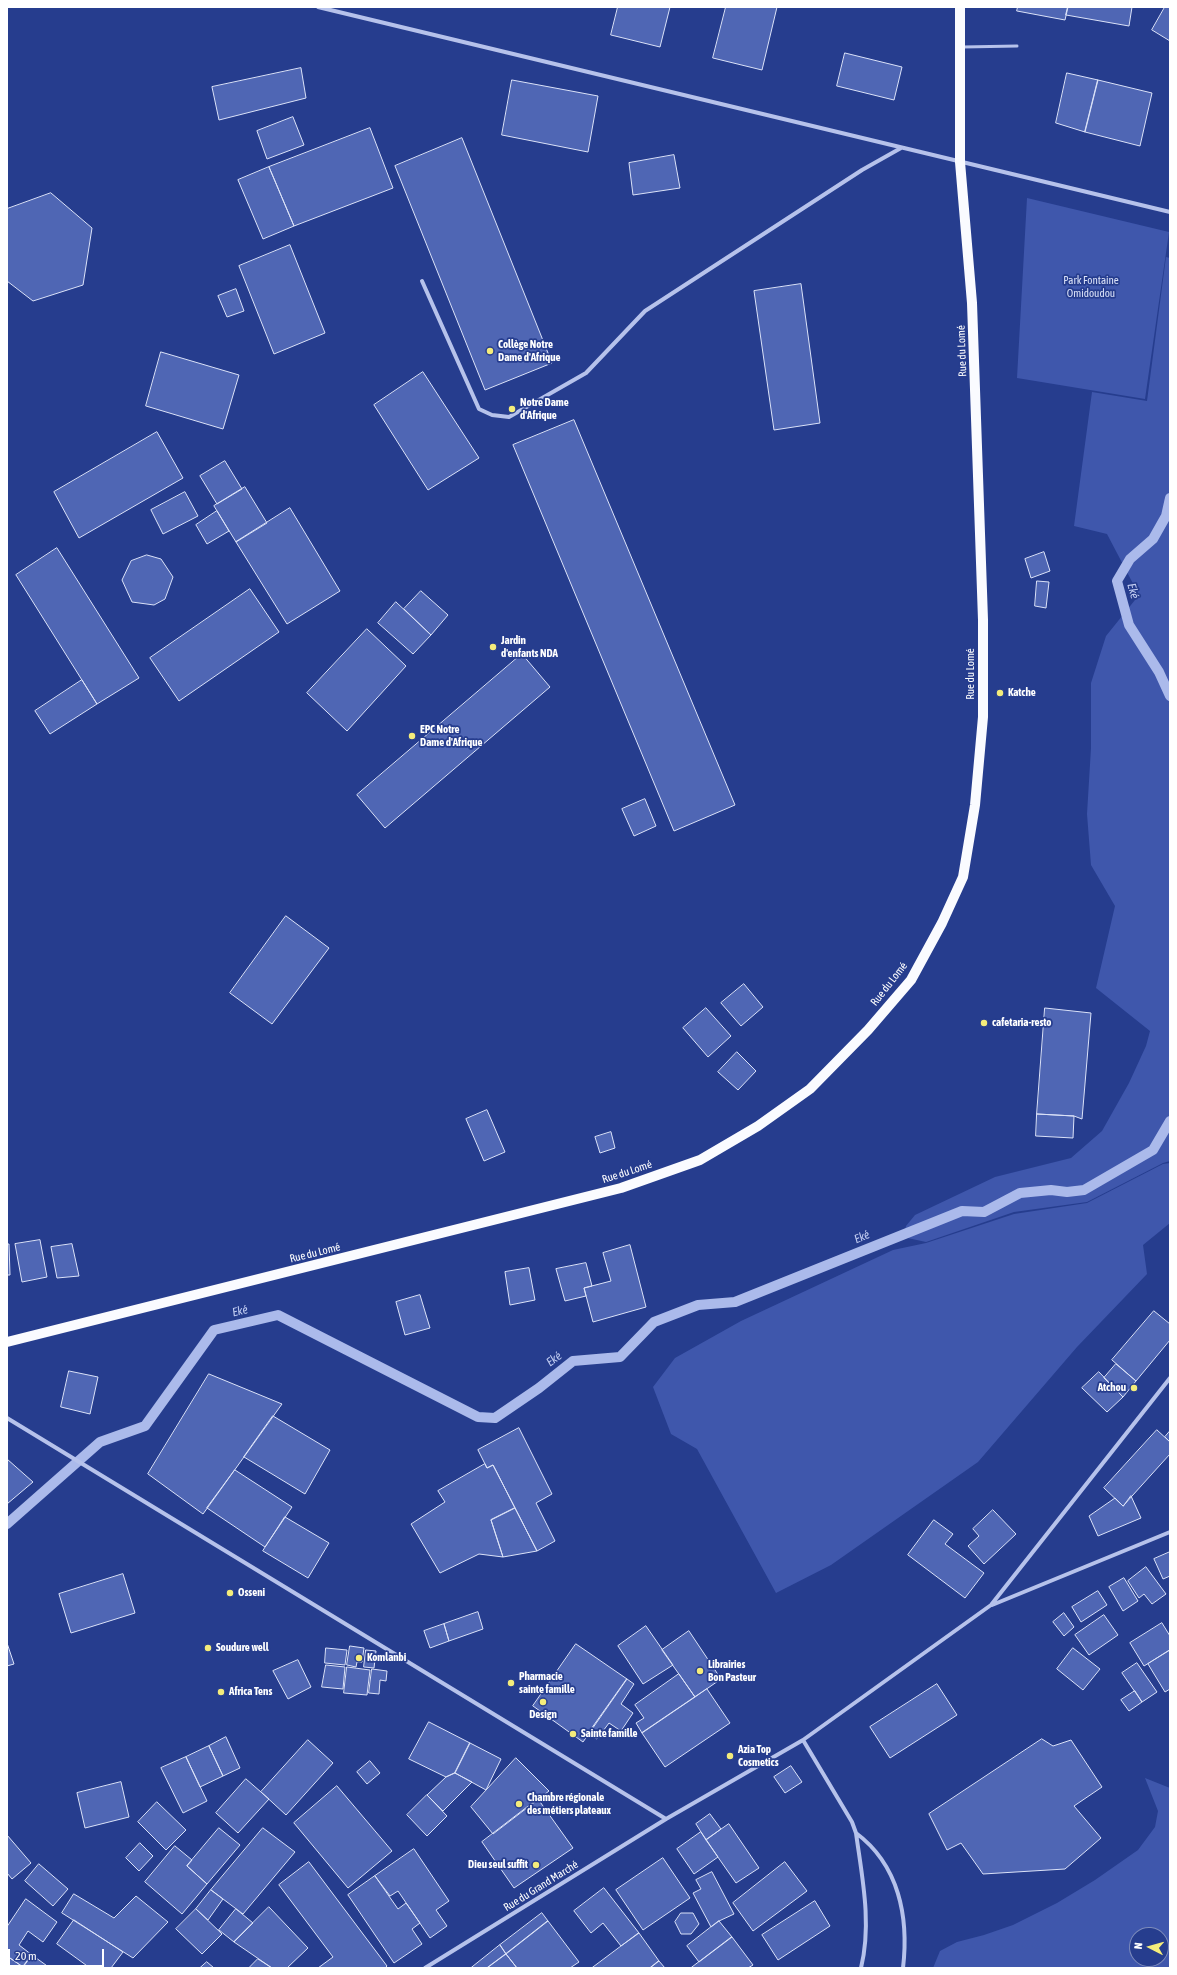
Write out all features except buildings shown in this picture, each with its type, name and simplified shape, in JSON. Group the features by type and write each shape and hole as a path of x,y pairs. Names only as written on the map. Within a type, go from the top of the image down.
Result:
{"main road":[{"name":"Rue du Lomé","path":"7,1342 621,1188 700,1160 758,1126 810,1090 868,1030 911,980 942,923 963,876 975,805 983,717 983,620 972,303 960,162 960,7"}],"street":[{"path":"318,7 1170,212"},
{"path":"422,280 480,408 492,415 509,417 586,373 645,311 862,170 902,148"},
{"path":"991,1605 1170,1378"},
{"path":"7,1418 666,1819"},
{"path":"991,1605 1170,1532"},
{"name":"Rue du Grand Marché","path":"425,1968 666,1819 803,1740 991,1605"},
{"path":"803,1740 852,1822 856,1833 866,1916 866,1934 861,1968"},
{"path":"856,1833 879,1854 900,1895 905,1949 903,1968"}],"lane":[{"path":"959,47 1017,46"}],"green space":[{"name":"Park Fontaine Omidoudou","path":"1027,198 1169,232 1145,399 1017,378"},
{"path":"1166,257 1170,258 1170,1161 1163,1163 1087,1202 1014,1212 926,1242 903,1237 906,1226 915,1215 995,1177 1071,1158 1102,1131 1129,1083 1146,1046 1150,1031 1096,988 1115,906 1091,865 1087,814 1091,748 1091,683 1106,636 1139,595 1107,534 1074,526 1092,392 1147,401"},
{"path":"1170,1163 1170,1223 1143,1245 1147,1274 1077,1347 978,1462 831,1565 776,1593 697,1449 671,1434 653,1387 675,1358 741,1321 893,1250 926,1243 1014,1214 1087,1203 1163,1164"},
{"path":"1145,1778 1170,1788 1170,1968 933,1968 940,1951 957,1942 1013,1925 1057,1903 1095,1880 1138,1850 1155,1827 1158,1811"}],"waterway":[{"name":"Eké","path":"1170,498 1166,516 1153,539 1130,559 1117,581 1129,625 1159,672 1170,696"},
{"name":"Eké","path":"7,1524 100,1442 145,1426 214,1330 278,1315 478,1417 495,1418 539,1388 573,1361 620,1357 654,1322 698,1305 735,1302 962,1211 984,1212 1020,1193 1051,1190 1067,1192 1084,1190 1153,1150 1170,1121"}],"place":[{"name":"Collège Notre Dame d'Afrique","path":"490,351"},
{"name":"Notre Dame d'Afrique","path":"512,409"},
{"name":"Jardin d'enfants NDA","path":"493,647"},
{"name":"Katche","path":"1000,693"},
{"name":"EPC Notre Dame d'Afrique","path":"412,736"},
{"name":"cafetaria-resto","path":"984,1023"},
{"name":"Atchou","path":"1134,1388"},
{"name":"Osseni","path":"230,1593"},
{"name":"Soudure well","path":"208,1648"},
{"name":"Komlanbi","path":"359,1658"},
{"name":"Librairies Bon Pasteur","path":"700,1671"},
{"name":"Pharmacie sainte famille","path":"511,1683"},
{"name":"Africa Tens","path":"221,1692"},
{"name":"Design","path":"543,1702"},
{"name":"Sainte famille","path":"573,1734"},
{"name":"Azia Top Cosmetics","path":"730,1756"},
{"name":"Chambre régionale des métiers plateaux","path":"519,1804"},
{"name":"Dieu seul suffit","path":"536,1865"}]}
